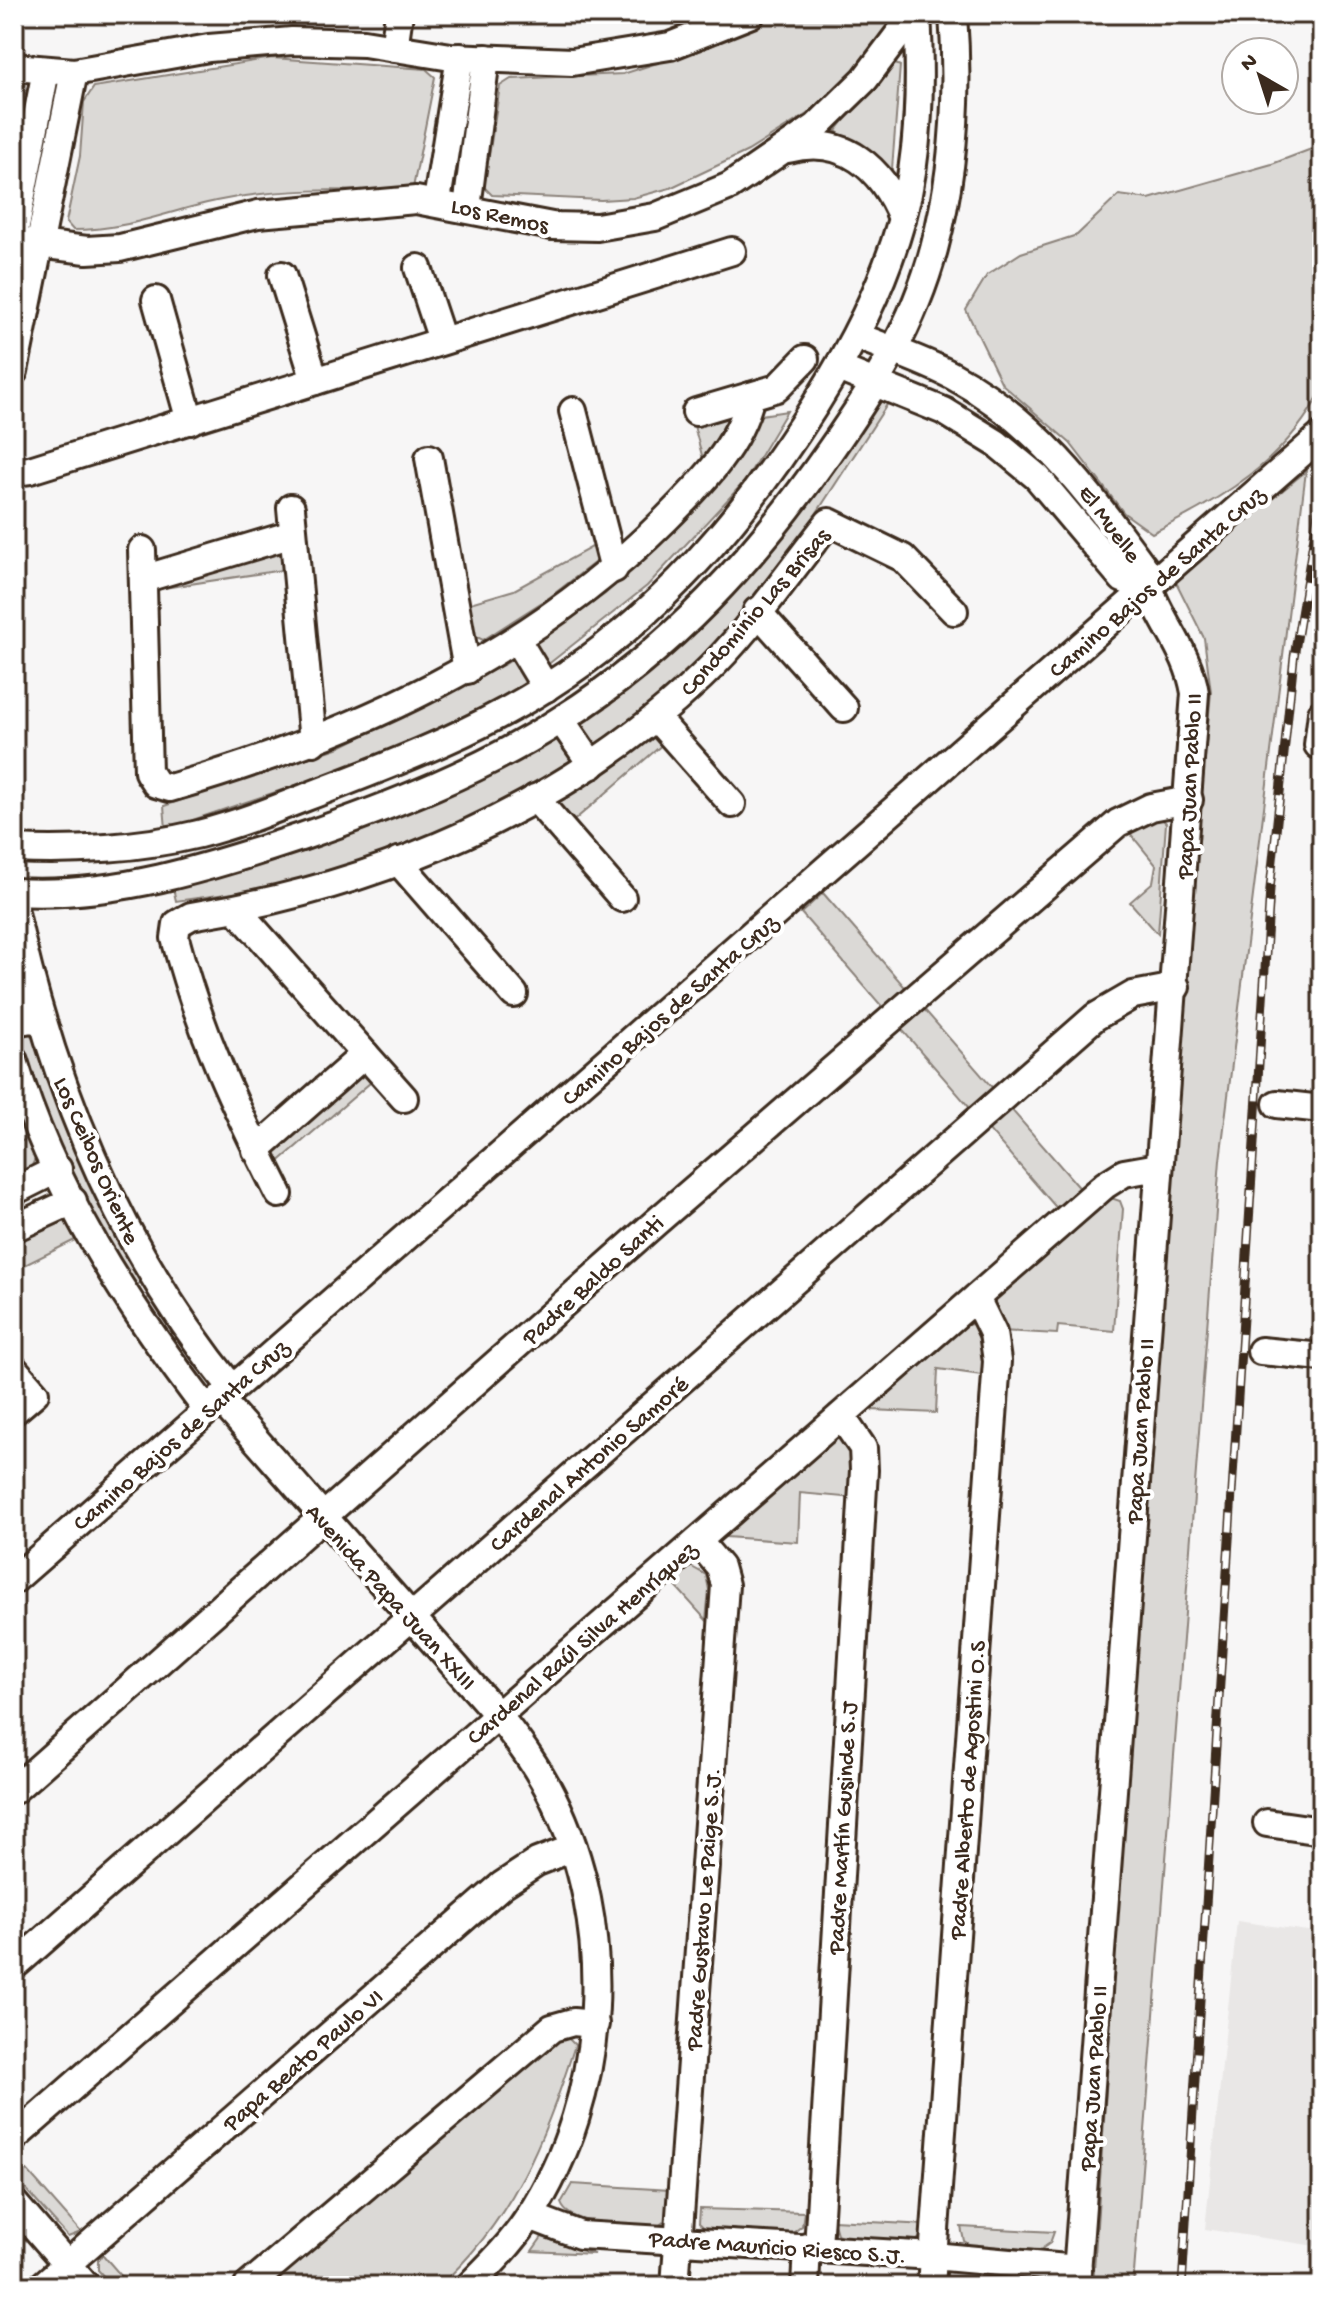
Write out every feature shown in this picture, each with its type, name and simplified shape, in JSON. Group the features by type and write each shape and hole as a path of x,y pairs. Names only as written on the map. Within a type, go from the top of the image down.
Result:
{"street":[{"path":"394,48 399,14"},
{"path":"14,67 74,72 193,50 256,43 328,41 544,63 613,58 670,46 751,14"},
{"path":"14,849 81,849 196,834 267,813 433,747 546,688 617,638 661,600 711,548 765,480 857,336 882,278 902,218 917,123 916,14"},
{"name":"Los Remos","path":"22,241 87,250 120,248 258,214 416,200 437,201 552,226 619,225 655,217 706,198 785,150 865,79 916,14"},
{"path":"14,892 80,891 131,885 206,869 331,827 447,781 561,720 635,667 704,606 793,502 879,382 921,290 942,216 957,75 953,14"},
{"path":"437,201 473,58"},
{"path":"467,208 473,58"},
{"path":"14,371 22,241 46,70"},
{"path":"22,241 74,72"},
{"path":"785,150 827,145 854,154 880,178 902,218"},
{"path":"14,472 30,470 190,421 732,251"},
{"path":"418,268 442,340"},
{"path":"282,275 315,381"},
{"path":"156,300 190,421"},
{"name":"El Muelle","path":"838,368 879,382 944,411 996,443 1037,477 1123,579 1148,588 1145,569 1077,477 1038,436 978,390 857,336"},
{"path":"696,412 785,383 805,359"},
{"path":"142,550 148,772 156,784 170,788 313,742 467,670 517,640 614,569 695,490 744,424 751,396"},
{"path":"573,411 614,569"},
{"name":"Camino Bajos de Santa Cruz","path":"14,1580 1322,435"},
{"path":"429,458 467,670"},
{"path":"765,480 793,502"},
{"path":"143,579 292,521 313,742"},
{"name":"Condominio Las Brisas","path":"279,1194 201,1029 175,938 177,924 191,916 305,894 466,836 592,765 656,718 704,675 829,522 903,558 954,611"},
{"name":"Papa Juan Pablo II","path":"1077,2277 1158,1167 1176,987 1195,693 1191,668 1148,588"},
{"path":"757,611 844,708"},
{"path":"517,640 546,688"},
{"path":"1320,744 1322,713"},
{"path":"656,718 732,804"},
{"path":"561,720 592,765"},
{"path":"433,747 447,781"},
{"path":"535,798 622,898"},
{"name":"Padre Baldo Santi","path":"14,1790 655,1223 1118,823 1151,807 1189,800"},
{"path":"398,861 514,994"},
{"name":"Los Ceibos Oriente","path":"14,908 42,1022 89,1148 152,1276 198,1346 220,1399"},
{"path":"236,909 404,1098"},
{"name":"Cardenal Antonio Samoré","path":"14,1966 1095,1017 1133,995 1176,987"},
{"path":"14,1022 32,1019 42,1022"},
{"path":"256,1150 365,1054"},
{"path":"14,1061 73,1201 124,1292 220,1399"},
{"path":"1277,1104 1322,1109"},
{"name":"Cardenal Raúl Silva Henríquez","path":"14,2138 1114,1178 1135,1169 1158,1167"},
{"path":"14,1191 58,1169"},
{"path":"15,1224 73,1201"},
{"path":"124,1292 141,1291 152,1276"},
{"name":"Padre Alberto de Agostini O.S","path":"931,2286 997,1361 993,1333 976,1298"},
{"path":"1261,1351 1322,1357"},
{"path":"14,1369 35,1393 14,1411"},
{"name":"Avenida Papa Juan XXIII","path":"220,1399 498,1715 535,1764 554,1799 588,1897 594,1948 595,2024 581,2101 566,2143 530,2216 479,2283"},
{"name":"Padre Martín Gusinde S.J","path":"805,2286 813,2248 864,1470 863,1448 841,1416"},
{"name":"Padre Gustavo Le Paige S.J.","path":"675,2286 725,1585 720,1567 698,1541"},
{"path":"1267,1823 1322,1831"},
{"name":"Papa Beato Paulo VI","path":"42,2286 502,1885 537,1862 573,1848"},
{"path":"248,2286 552,2028 573,2022 595,2024"},
{"path":"14,2203 86,2286"},
{"name":"Padre Mauricio Riesco S.J.","path":"530,2216 580,2235 933,2256 1077,2277"}],"shaded area":[{"path":"778,14 895,14 852,75 807,114 748,151 670,188 633,198 601,200 492,195 484,187 500,86 511,79 623,74 713,45"},
{"path":"272,58 426,69 435,77 413,188 406,193 334,190 263,194 216,201 129,224 93,229 73,230 66,222 80,156 84,102 94,87"},
{"path":"891,62 900,66 892,169 884,169 836,131"},
{"path":"14,85 20,86 27,96 14,159"},
{"path":"1322,145 1322,389 1290,437 1250,475 1203,507 1152,533 1124,513 1070,443 1002,384 966,310 987,275 1021,253 1077,235 1119,195 1149,199 1272,164"},
{"path":"877,397 888,403 781,568 715,649 633,719 508,801 437,836 298,884 176,901 173,888 421,805 667,653 796,521"},
{"path":"740,408 740,414 703,459 693,422"},
{"path":"787,411 745,481 647,586 512,693 368,761 166,829 164,806 340,747 507,663 605,594 706,498 761,415"},
{"path":"1306,471 1220,1160 1133,2286 1093,2286 1168,1153 1211,692 1204,638 1175,580"},
{"path":"601,542 603,556 550,597 483,640 475,636 467,612 470,603 514,590"},
{"path":"282,545 289,569 157,589 160,581"},
{"path":"651,730 663,744 571,823 554,804 557,793"},
{"path":"1161,818 1166,823 1158,934 1130,902 1153,882 1156,865 1129,832 1141,822"},
{"path":"823,893 1083,1192 1060,1212 801,913"},
{"path":"14,939 29,1005 14,1010"},
{"path":"31,1025 143,1281 137,1285 131,1284 114,1254 51,1132 18,1034"},
{"path":"365,1067 378,1076 276,1164 274,1150"},
{"path":"27,1139 35,1159 30,1170 14,1176 14,1144"},
{"path":"1111,1198 1120,1201 1123,1209 1114,1331 1058,1326 1057,1334 1001,1331 992,1300"},
{"path":"53,1217 65,1220 75,1240 21,1267 14,1254 14,1237"},
{"path":"153,1293 217,1385 208,1392 143,1303"},
{"path":"973,1324 985,1353 982,1375 938,1369 936,1413 872,1410 880,1399 965,1325"},
{"path":"837,1437 847,1438 854,1452 854,1498 800,1493 798,1542 726,1537 729,1526"},
{"path":"690,1566 706,1575 709,1590 706,1620 672,1582"},
{"path":"1237,1921 1322,1933 1322,2247 1205,2229"},
{"path":"564,2034 575,2045 552,2112 524,2175 487,2233 439,2286 264,2286"},
{"path":"14,2156 81,2232 68,2237 14,2176"},
{"path":"572,2184 670,2190 670,2217 657,2227 603,2224 576,2217 566,2211 561,2203"},
{"path":"700,2209 804,2212 802,2226 789,2236 709,2232 699,2223"},
{"path":"833,2220 927,2225 922,2236 913,2243 845,2238 837,2234"},
{"path":"961,2227 1054,2232 1050,2243 1040,2250 972,2246 964,2241"},
{"path":"542,2237 594,2254 532,2251"},
{"path":"103,2255 130,2286 112,2286 98,2270 98,2259"}],"railway":[{"path":"1182,2286 1270,889 1294,657 1322,487"}]}
